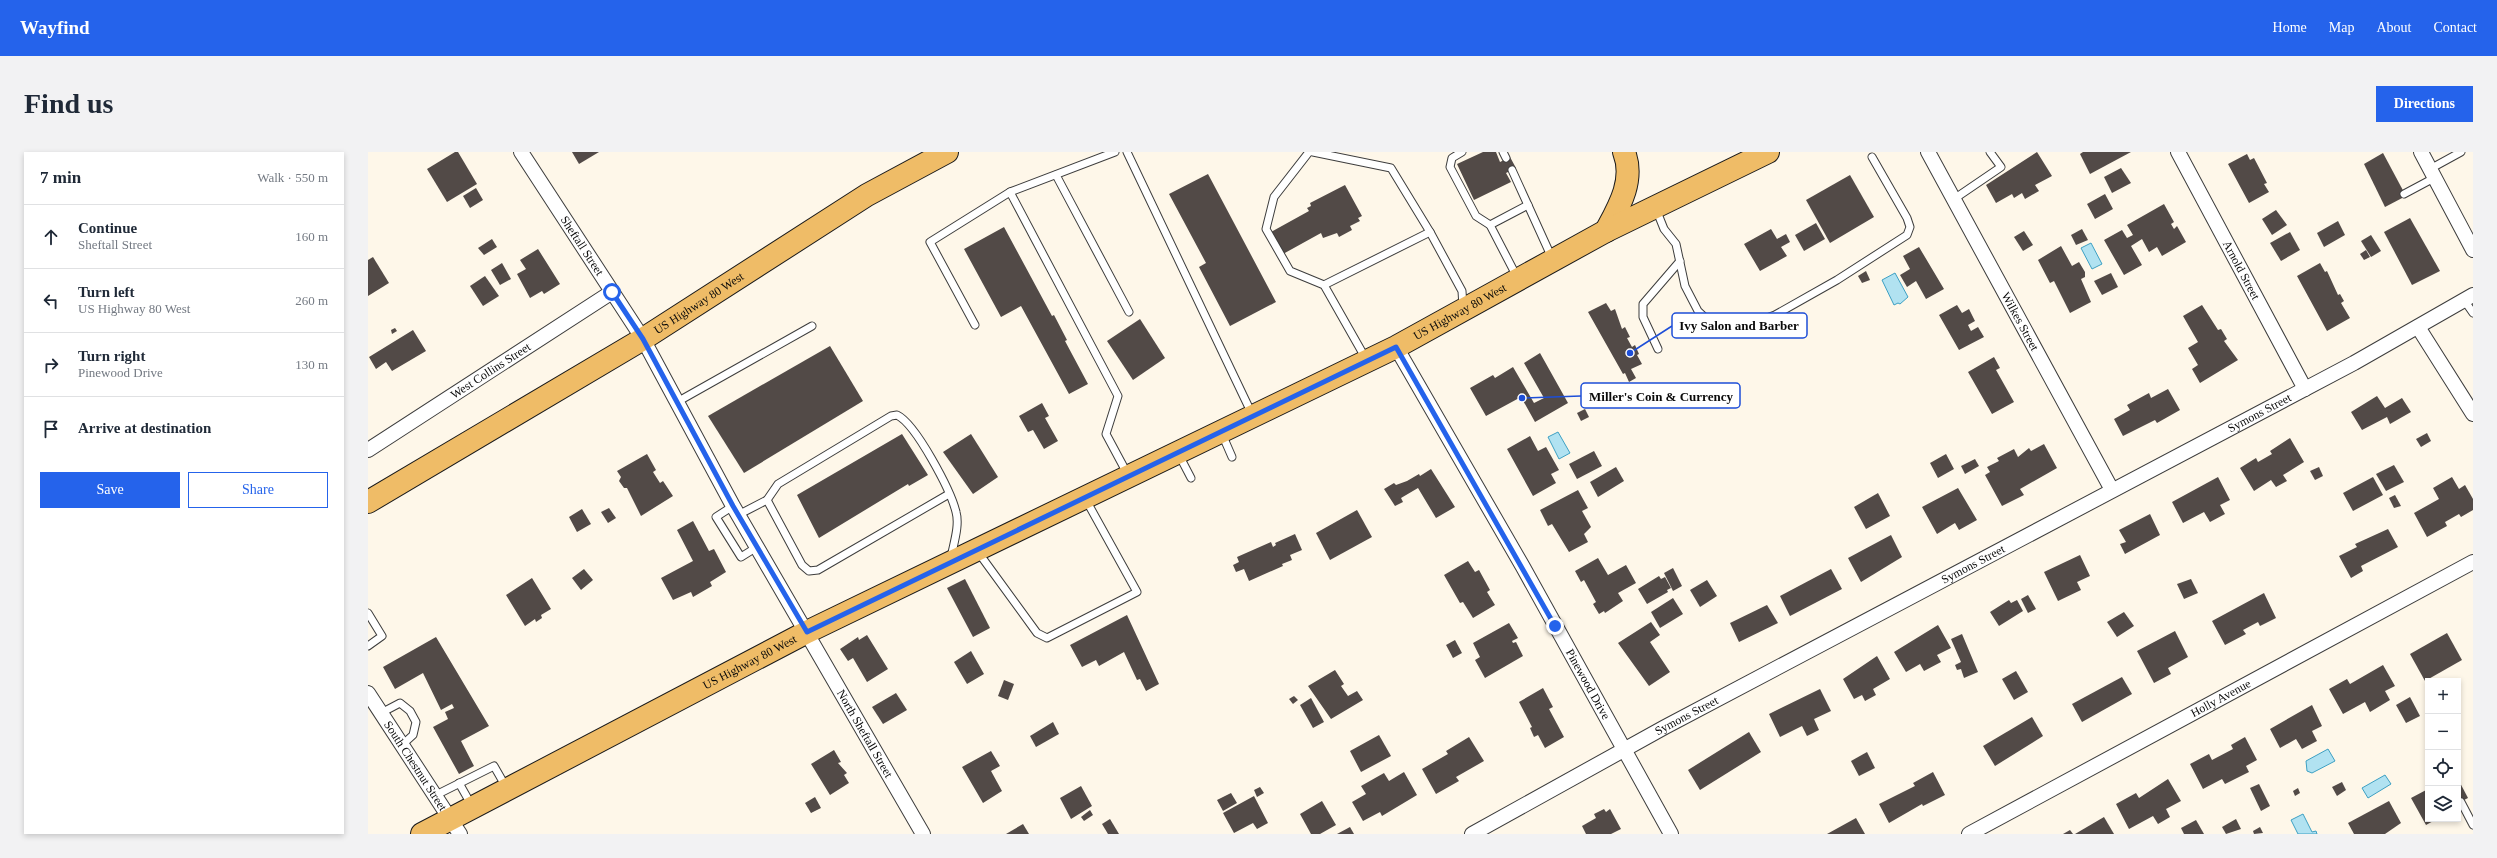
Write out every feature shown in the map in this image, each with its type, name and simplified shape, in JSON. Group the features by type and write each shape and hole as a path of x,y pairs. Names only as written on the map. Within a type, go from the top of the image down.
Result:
{"main road":[{"name":"US Highway 80 West","path":"368,502 643,339 867,195 947,152"},
{"path":"1606,231 1619,208 1625,191 1628,174 1624,152"},
{"name":"US Highway 80 West","path":"422,834 455,826 472,807 807,632 1396,347 1606,231 1768,152"}],"street":[{"name":"Sheftall Street","path":"521,152 643,339 736,510 807,632"},
{"name":"Wilkes Street","path":"1928,152 2112,490"},
{"name":"Arnold Street","path":"2178,152 2305,389"},
{"path":"2421,152 2473,250"},
{"name":"West Collins Street","path":"368,450 612,292"},
{"name":"Symons Street","path":"1472,834 1624,750 2305,389 2418,327 2469,297"},
{"path":"2418,327 2473,414"},
{"name":"Pinewood Drive","path":"1396,347 1523,567 1671,834"},
{"name":"Holly Avenue","path":"1969,834 2473,562"},
{"name":"North Sheftall Street","path":"807,632 923,834"},
{"name":"South Chestnut Street","path":"372,703 402,745 455,826"}],"lane":[{"path":"975,325 930,242 1010,192 1115,152"},
{"path":"1127,152 1253,417"},
{"path":"1309,152 1274,196 1266,229 1290,271 1324,285 1367,361"},
{"path":"1313,152 1391,168 1430,232 1462,291 1463,310"},
{"path":"1462,152 1452,158 1450,167 1476,216 1490,225 1518,280"},
{"path":"1954,199 2001,167 1990,152"},
{"path":"2404,194 2461,152"},
{"path":"1655,207 1664,229 1676,244 1690,298 1706,320 1718,328 1737,329 1775,315 1837,280 1907,235 1910,227 1907,218 1872,157"},
{"path":"1512,170 1553,260"},
{"path":"1056,175 1129,312"},
{"path":"1010,192 1118,396 1106,434 1129,476"},
{"path":"1490,225 1528,205"},
{"path":"1324,285 1430,232"},
{"path":"1658,349 1643,317 1643,304 1680,261"},
{"path":"2469,297 2473,313"},
{"path":"677,402 812,326"},
{"path":"757,547 741,557 716,517 767,500 778,484 891,416 898,415 909,423 917,435 949,494 957,513 950,563"},
{"path":"1222,432 1232,457"},
{"path":"1178,453 1191,478"},
{"path":"767,500 802,564 809,571 818,570 949,494"},
{"path":"976,550 1037,633 1047,638 1137,592 1085,498"},
{"path":"368,613 382,636 368,646"},
{"path":"372,703 400,703 410,711 416,722 413,735 402,745"},
{"path":"434,796 494,766 507,789"},
{"path":"459,783 472,807"},
{"path":"2461,804 2473,825"}],"water":[{"path":"2091,243 2102,264 2092,269 2081,248"},
{"path":"1895,273 1908,297 1900,304 1898,303 1894,305 1882,280"},
{"path":"1558,432 1570,453 1559,459 1548,437"},
{"path":"2328,749 2335,761 2312,773 2307,771 2306,761"},
{"path":"2385,775 2391,784 2368,798 2362,788"},
{"path":"2303,814 2312,832 2316,831 2317,834 2298,834 2291,820"}],"building":[{"path":"455,152 458,152 477,184 447,202 427,169"},
{"path":"572,152 599,152 579,164"},
{"path":"1483,152 1496,152 1500,162 1510,157 1516,168 1506,173 1511,182 1474,200 1457,164"},
{"path":"2037,152 2052,176 2035,185 2039,191 2025,199 2022,193 2014,198 2012,194 1996,203 1986,185"},
{"path":"2083,152 2131,152 2090,174 2080,154"},
{"path":"2383,153 2406,196 2385,207 2364,164"},
{"path":"2247,154 2250,160 2254,158 2267,183 2264,184 2269,192 2249,203 2228,164"},
{"path":"2121,168 2131,183 2112,193 2104,177"},
{"path":"1208,174 1276,302 1230,326 1199,267 1206,263 1169,194"},
{"path":"1850,175 1874,217 1830,243 1806,200"},
{"path":"1345,185 1362,216 1358,218 1360,221 1350,226 1352,230 1339,237 1337,233 1323,238 1321,233 1283,254 1271,232 1309,211 1307,208 1311,206 1310,203"},
{"path":"476,188 483,200 470,208 463,196"},
{"path":"2105,194 2113,209 2095,219 2087,204"},
{"path":"2164,204 2174,222 2171,224 2174,229 2177,226 2186,242 2162,256 2157,247 2149,252 2142,239 2131,246 2142,265 2124,275 2104,240 2122,230 2127,238 2133,235 2127,225"},
{"path":"2276,210 2287,225 2272,235 2262,219"},
{"path":"2410,218 2440,271 2412,285 2384,232"},
{"path":"2338,221 2345,235 2324,247 2317,233"},
{"path":"1816,223 1825,239 1804,251 1795,235"},
{"path":"1004,227 1052,316 1054,315 1067,340 1065,341 1088,384 1069,394 1021,306 1001,317 964,249"},
{"path":"1771,229 1777,239 1786,234 1790,242 1781,247 1787,256 1760,271 1744,244"},
{"path":"2082,229 2088,240 2076,245 2071,235"},
{"path":"2024,231 2033,245 2023,251 2014,237"},
{"path":"2290,232 2300,250 2281,261 2270,243"},
{"path":"2371,235 2381,251 2371,257 2361,241"},
{"path":"492,239 497,247 484,255 478,248"},
{"path":"2061,246 2072,266 2079,262 2085,272 2085,277 2081,279 2091,302 2070,313 2054,281 2050,283 2038,260"},
{"path":"1919,247 1944,289 1926,299 1916,281 1907,287 1900,275 1910,269 1903,256"},
{"path":"538,249 560,284 544,294 542,291 530,298 517,274 526,269 520,260"},
{"path":"2366,250 2370,257 2364,260 2360,254"},
{"path":"373,257 389,283 368,296 368,260"},
{"path":"502,263 511,279 500,285 491,270"},
{"path":"2320,263 2325,272 2327,271 2338,295 2340,294 2344,301 2341,303 2350,318 2327,331 2297,276"},
{"path":"1866,271 1870,280 1862,283 1858,276"},
{"path":"2111,273 2118,287 2102,295 2094,281"},
{"path":"485,276 499,296 483,306 470,286"},
{"path":"1606,303 1611,311 1615,309 1622,329 1625,327 1630,337 1627,338 1632,347 1635,345 1639,354 1637,355 1642,364 1631,369 1636,378 1629,382 1588,312"},
{"path":"1957,305 1962,313 1969,309 1975,321 1968,325 1971,331 1978,327 1984,337 1959,350 1939,315"},
{"path":"2202,305 2218,330 2221,329 2227,339 2224,341 2238,360 2200,383 2192,369 2198,365 2188,348 2198,342 2183,316"},
{"path":"1140,319 1165,358 1133,380 1107,341"},
{"path":"395,328 397,331 392,334 391,330"},
{"path":"413,330 426,351 392,371 386,362 376,369 369,357"},
{"path":"830,346 863,401 744,473 708,416"},
{"path":"1540,353 1568,403 1535,422 1521,397 1486,416 1470,388 1493,375 1495,378 1513,367 1534,403 1544,398 1524,363"},
{"path":"1994,357 2000,368 1996,370 2014,402 1992,414 1968,372"},
{"path":"2168,389 2180,410 2157,423 2155,420 2123,436 2114,419 2130,410 2127,405 2149,393 2151,398"},
{"path":"2377,396 2385,408 2402,398 2411,412 2390,424 2387,417 2362,430 2351,412"},
{"path":"1042,403 1049,416 1045,418 1058,441 1044,449 1033,430 1028,432 1019,416"},
{"path":"1585,409 1589,417 1581,421 1577,413"},
{"path":"2427,433 2431,441 2421,447 2416,439"},
{"path":"902,434 928,475 909,486 908,484 819,538 797,495"},
{"path":"971,434 998,477 973,494 943,452"},
{"path":"1530,436 1538,451 1546,447 1559,470 1551,474 1556,483 1533,496 1507,449"},
{"path":"2290,438 2304,462 2283,475 2287,481 2276,487 2271,480 2254,491 2240,468 2256,458 2258,462 2272,454 2270,451"},
{"path":"2044,444 2057,468 2020,489 2024,495 2002,506 1985,475 1990,472 1987,467 1999,461 1997,458 2014,449 2018,457 2029,448 2031,451"},
{"path":"1594,451 1602,466 1577,479 1569,464"},
{"path":"647,454 656,470 653,472 660,483 663,481 673,496 641,516 627,488 624,488 619,481 621,477 617,471"},
{"path":"1946,454 1954,469 1938,478 1930,463"},
{"path":"1975,459 1979,466 1965,474 1961,466"},
{"path":"2394,465 2404,482 2386,491 2376,474"},
{"path":"1616,467 1624,481 1598,497 1590,482"},
{"path":"2319,467 2323,476 2315,480 2310,471"},
{"path":"1431,469 1455,507 1436,518 1418,488 1401,498 1403,502 1395,506 1384,489 1394,483 1396,485 1419,474 1420,476"},
{"path":"2218,477 2230,500 2220,505 2225,514 2210,522 2204,512 2183,523 2172,502"},
{"path":"2373,477 2383,495 2353,511 2343,493"},
{"path":"2452,477 2459,489 2465,485 2473,499 2473,510 2461,517 2459,514 2445,522 2447,526 2427,537 2414,513 2439,499 2433,488"},
{"path":"1958,488 1977,520 1959,530 1955,523 1937,534 1922,507"},
{"path":"1578,490 1588,508 1582,511 1591,527 1584,534 1588,542 1569,552 1552,524 1548,526 1540,510"},
{"path":"1878,493 1890,516 1866,529 1854,507"},
{"path":"2395,495 2401,506 2394,508 2389,498"},
{"path":"609,508 616,518 608,523 601,512"},
{"path":"582,509 591,524 577,532 569,517"},
{"path":"1357,510 1372,537 1330,560 1316,533"},
{"path":"2150,514 2160,535 2125,554 2120,544 2126,542 2119,530"},
{"path":"693,521 709,551 714,549 726,572 710,582 712,586 693,597 691,592 673,600 661,578 693,561 677,530"},
{"path":"2388,529 2398,547 2361,566 2363,571 2351,578 2339,556 2357,547 2355,544"},
{"path":"1295,534 1302,550 1290,555 1292,560 1282,564 1283,566 1249,581 1244,569 1236,572 1233,565 1239,562 1237,557 1271,542 1273,547 1276,545 1275,543"},
{"path":"1891,535 1902,557 1861,582 1848,558"},
{"path":"2080,555 2090,576 2077,582 2081,590 2058,601 2044,572"},
{"path":"1598,558 1608,575 1626,565 1636,583 1618,593 1623,601 1605,613 1604,611 1599,614 1593,604 1596,602 1584,580 1581,582 1575,571"},
{"path":"1468,561 1475,572 1479,570 1490,590 1487,592 1495,605 1473,618 1463,602 1460,603 1444,575"},
{"path":"1673,568 1682,586 1673,591 1664,573"},
{"path":"584,569 593,580 581,590 572,578"},
{"path":"1831,569 1842,589 1790,616 1780,596"},
{"path":"1659,576 1661,579 1665,577 1671,588 1667,590 1668,592 1647,604 1638,589"},
{"path":"532,578 551,609 541,615 542,618 536,622 535,619 525,626 506,595"},
{"path":"965,579 990,628 973,637 947,588"},
{"path":"2191,579 2198,593 2184,599 2177,584"},
{"path":"1707,580 1717,596 1700,607 1690,590"},
{"path":"2264,593 2276,618 2260,626 2258,622 2243,630 2246,634 2225,645 2212,621"},
{"path":"2028,595 2036,609 2028,613 2021,599"},
{"path":"1673,598 1683,614 1660,628 1651,612"},
{"path":"2009,600 2011,603 2017,600 2023,611 1999,626 1990,612"},
{"path":"1767,605 1778,623 1739,642 1730,623"},
{"path":"2124,612 2134,626 2117,637 2107,622"},
{"path":"1127,615 1159,684 1146,691 1140,679 1137,680 1124,652 1099,666 1096,660 1082,667 1070,645"},
{"path":"1651,622 1660,635 1650,642 1670,672 1649,686 1618,643"},
{"path":"1509,623 1518,638 1512,641 1513,643 1516,642 1523,656 1485,678 1475,660 1480,657 1473,643"},
{"path":"1938,625 1951,648 1937,655 1941,662 1924,671 1920,664 1906,672 1894,652"},
{"path":"2175,631 2188,657 2168,668 2171,674 2154,683 2137,651"},
{"path":"2447,633 2462,660 2430,678 2425,678 2425,681 2410,654"},
{"path":"1962,634 1978,672 1964,678 1961,669 1957,670 1955,665 1961,662 1951,639"},
{"path":"867,635 888,669 867,682 853,658 848,661 840,649 858,637 859,640"},
{"path":"436,637 489,726 461,741 474,766 459,774 433,727 448,719 445,712 454,708 452,704 441,710 423,673 395,689 383,667"},
{"path":"1455,640 1462,653 1453,658 1446,645"},
{"path":"971,651 984,674 967,684 954,662"},
{"path":"1877,656 1890,679 1873,689 1876,695 1865,701 1862,695 1854,699 1843,679"},
{"path":"2383,665 2395,686 2385,691 2390,700 2370,712 2365,702 2343,714 2329,689 2347,679 2350,684"},
{"path":"1335,670 1344,684 1341,686 1348,696 1357,691 1363,700 1331,719 1308,686"},
{"path":"2016,671 2028,692 2014,700 2002,679"},
{"path":"2122,677 2132,694 2082,722 2072,704"},
{"path":"1004,680 1014,684 1008,700 998,696"},
{"path":"1543,688 1553,707 1549,709 1564,737 1545,748 1538,735 1534,737 1530,728 1532,727 1519,702"},
{"path":"1820,689 1831,711 1814,719 1819,730 1807,736 1802,726 1780,737 1769,714"},
{"path":"896,693 907,710 883,724 872,707"},
{"path":"1294,696 1298,700 1293,704 1289,699"},
{"path":"2410,697 2420,716 2406,723 2396,705"},
{"path":"1311,698 1324,722 1313,728 1300,705"},
{"path":"2312,705 2322,726 2312,731 2317,741 2302,749 2296,739 2280,748 2270,729"},
{"path":"2032,717 2043,736 1995,766 1983,746"},
{"path":"1053,722 1059,734 1036,747 1030,736"},
{"path":"1749,732 1761,752 1700,790 1688,770"},
{"path":"1379,735 1391,756 1361,772 1350,751"},
{"path":"1469,737 1484,761 1456,777 1459,781 1436,794 1422,769 1448,754 1446,751"},
{"path":"2245,737 2257,760 2246,766 2249,772 2225,784 2222,779 2203,789 2190,764 2209,754 2212,760 2233,749 2231,745"},
{"path":"834,750 841,762 838,763 847,773 844,775 849,783 830,795 811,764"},
{"path":"991,751 1000,766 991,771 1002,791 983,803 962,767"},
{"path":"1867,752 1875,768 1859,776 1851,761"},
{"path":"1404,772 1417,795 1382,816 1380,812 1363,821 1352,802 1366,794 1361,786 1384,773 1389,781"},
{"path":"1933,772 1945,795 1923,806 1922,804 1889,823 1879,804 1915,786 1913,783"},
{"path":"2168,779 2181,801 2166,809 2170,817 2158,824 2153,816 2129,829 2116,804 2136,793 2139,798"},
{"path":"2342,782 2346,790 2337,796 2332,787"},
{"path":"2259,784 2270,806 2261,811 2250,788"},
{"path":"2461,785 2468,798 2461,802"},
{"path":"1081,786 1092,806 1071,819 1060,798"},
{"path":"1260,787 1264,793 1257,797 1254,790"},
{"path":"2298,788 2300,793 2295,796 2293,791"},
{"path":"2425,791 2425,822 2432,822 2426,825 2411,798"},
{"path":"1231,793 1237,803 1223,811 1217,800"},
{"path":"1254,796 1268,823 1257,829 1253,823 1234,833 1223,813"},
{"path":"815,797 821,808 811,813 805,803"},
{"path":"1322,801 1336,825 1320,834 1311,834 1300,814"},
{"path":"2389,801 2401,823 2385,834 2354,834 2348,823"},
{"path":"1604,809 1606,812 1610,809 1621,829 1611,834 1586,834 1582,826 1596,818 1594,814"},
{"path":"1090,810 1093,815 1084,821 1081,817"},
{"path":"2104,817 2114,834 2075,834"},
{"path":"1856,818 1865,834 1827,834"},
{"path":"1110,819 1119,834 1108,834 1102,824"},
{"path":"2236,819 2241,829 2226,834 2222,827"},
{"path":"2196,820 2204,834 2184,834 2181,828"},
{"path":"1023,824 1029,834 1006,834"},
{"path":"1350,827 1354,834 1337,834"},
{"path":"2260,827 2263,833 2254,834 2253,831"},
{"path":"2070,830 2073,834 2063,834"}],"place":[{"name":"Ivy Salon and Barber","path":"1630,353"},
{"name":"Miller's Coin & Currency","path":"1522,398"}],"route":[{"path":"612,292 643,339 733,506 807,632 1396,347 1523,567 1555,626"}]}
